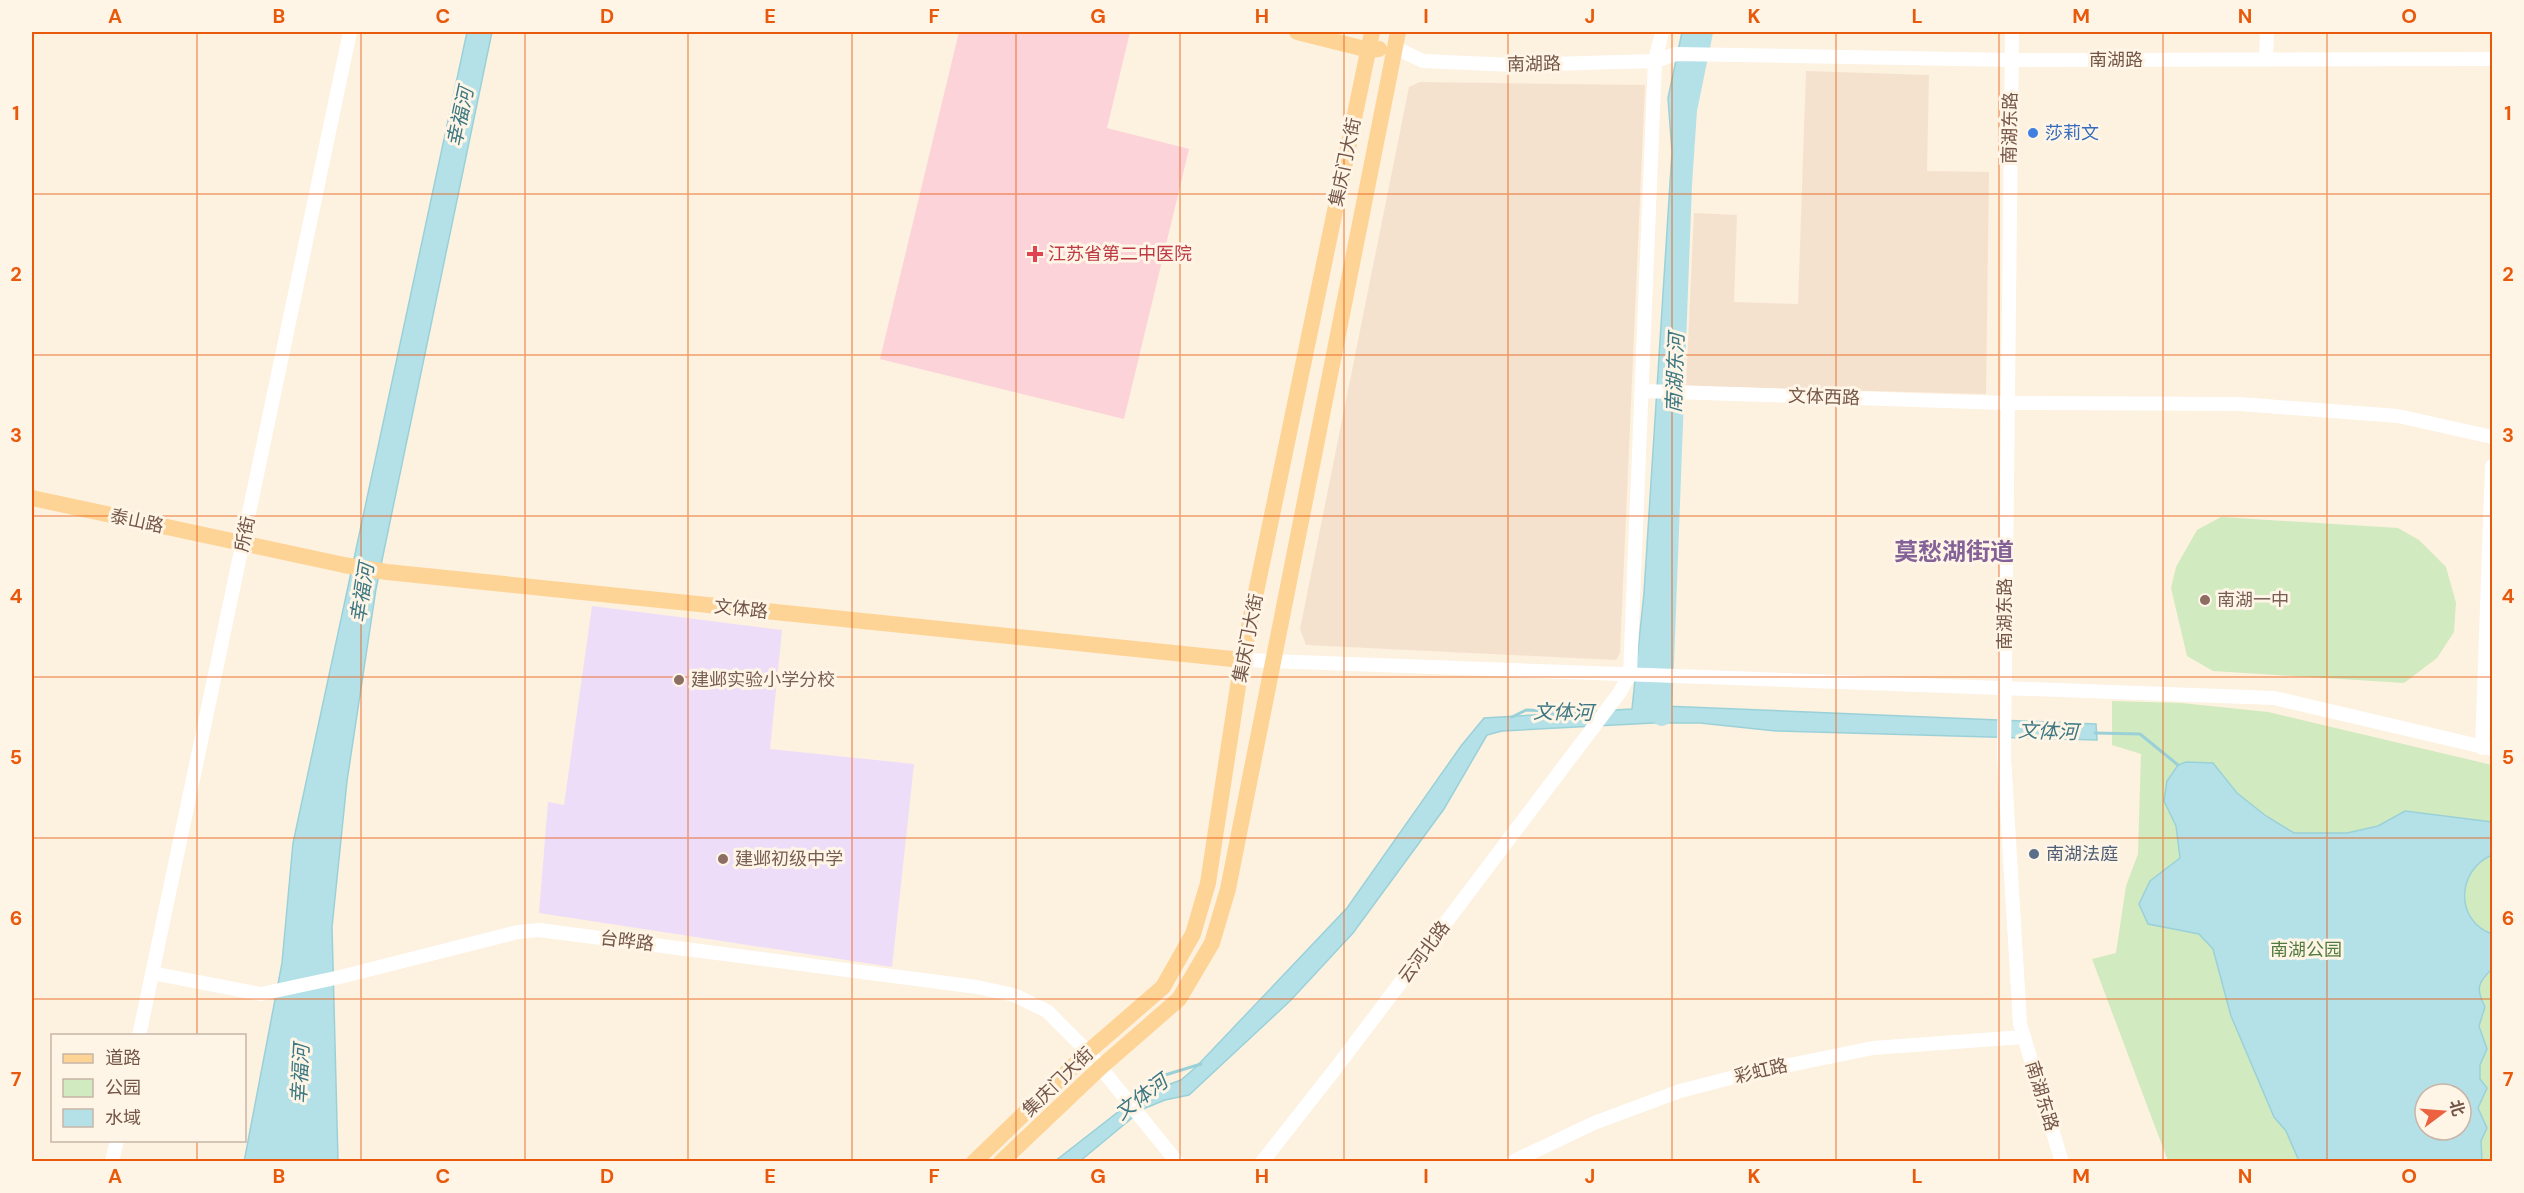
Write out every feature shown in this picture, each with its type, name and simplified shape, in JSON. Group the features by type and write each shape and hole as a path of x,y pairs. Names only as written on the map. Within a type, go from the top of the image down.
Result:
{"main road":[{"path":"1297,32 1368,50 1396,39"},
{"name":"集庆门大街","path":"974,1161 1088,1052 1163,987 1193,934 1208,884 1242,660 1372,32"},
{"path":"1378,32 1396,39"},
{"name":"集庆门大街","path":"1001,1161 1101,1067 1179,999 1212,943 1228,889 1396,39"},
{"name":"泰山路","path":"32,498 243,544"},
{"name":"文体路","path":"243,544 382,571 1242,660"}],"street":[{"name":"所街","path":"139,1034 350,32"},
{"path":"1633,674 1655,61 1662,32"},
{"name":"南湖东路","path":"2012,32 2006,403 2004,757 2019,1012 2023,1037 2062,1161"},
{"path":"2266,60 2267,32"},
{"name":"南湖路","path":"1396,39 1423,61 1513,65 1655,61 1676,54 2011,60 2493,58"},
{"name":"文体西路","path":"1642,391 2006,403 2262,406 2398,416 2493,436"},
{"path":"1242,660 2274,698 2487,748 2493,466"},
{"name":"云河北路","path":"1262,1161 1633,674"},
{"name":"台晔路","path":"152,973 261,994 340,977 518,932 539,930 976,987 1014,995 1047,1011 1088,1052 1177,1161"},
{"name":"彩虹路","path":"1512,1161 1594,1124 1680,1091 1746,1074 1873,1047 2023,1037"},
{"path":"112,1161 117,1142"}],"shaded area":[{"name":"江苏省第二中医院","path":"959,32 1130,32 1107,128 1189,149 1124,419 880,359"},
{"path":"1806,71 1929,75 1927,171 1989,172 1986,394 1686,386 1694,213 1737,215 1734,302 1798,304"},
{"path":"1420,82 1645,85 1620,653 1616,660 1306,645 1300,629 1409,87"},
{"name":"建邺初级中学","path":"592,606 782,630 770,749 914,764 892,967 539,913 548,802 564,805"}],"green space":[{"path":"2221,517 2398,528 2419,540 2446,567 2456,603 2454,632 2437,658 2404,683 2213,671 2187,656 2171,588 2176,567 2197,530"},
{"name":"南湖公园","path":"2112,701 2181,703 2268,712 2492,765 2492,1161 2168,1161 2092,959 2116,953 2126,886 2138,854 2141,754 2112,745"}],"water":[{"name":"幸福河","path":"467,32 492,32 376,589 347,781 332,927 338,1161 244,1162 282,963 293,843"},
{"path":"1682,32 1703,32 1682,129 1668,572 1659,703 1663,706 2096,724 2097,740 1776,731 1700,723 1653,723 1502,731 1487,735 1444,809 1353,933 1290,1001 1189,1095 1165,1100 1143,1109 1080,1161 1054,1162 1140,1095 1181,1080 1196,1067 1347,908 1461,746 1484,718 1632,709 1644,593 1672,152 1668,98"},
{"path":"2186,762 2213,763 2237,793 2266,816 2294,833 2347,833 2378,826 2405,811 2492,822 2492,855 2480,862 2472,872 2465,895 2466,907 2471,918 2492,934 2492,969 2479,986 2485,1007 2479,1026 2487,1049 2480,1065 2480,1079 2487,1088 2478,1108 2487,1128 2481,1141 2482,1161 2299,1161 2286,1131 2274,1117 2231,1016 2213,949 2199,934 2148,924 2139,904 2150,881 2180,858 2176,826 2164,801 2167,781 2178,765"}],"waterway":[{"name":"南湖东河","path":"1662,716 1682,184 1687,110 1703,32"},
{"name":"文体河","path":"1512,717 1526,710 1573,712"},
{"name":"文体河","path":"2095,733 2140,734 2178,765"},
{"name":"文体河","path":"1132,1101 1165,1075 1201,1064"}],"place":[{"name":"莎莉文","path":"2033,133"},
{"name":"江苏省第二中医院","path":"1035,254"},
{"name":"南湖一中","path":"2205,600"},
{"name":"建邺实验小学分校","path":"679,680"},
{"name":"南湖法庭","path":"2034,854"},
{"name":"建邺初级中学","path":"723,859"}],"district":[{"name":"莫愁湖街道","path":"1954,552"}]}
